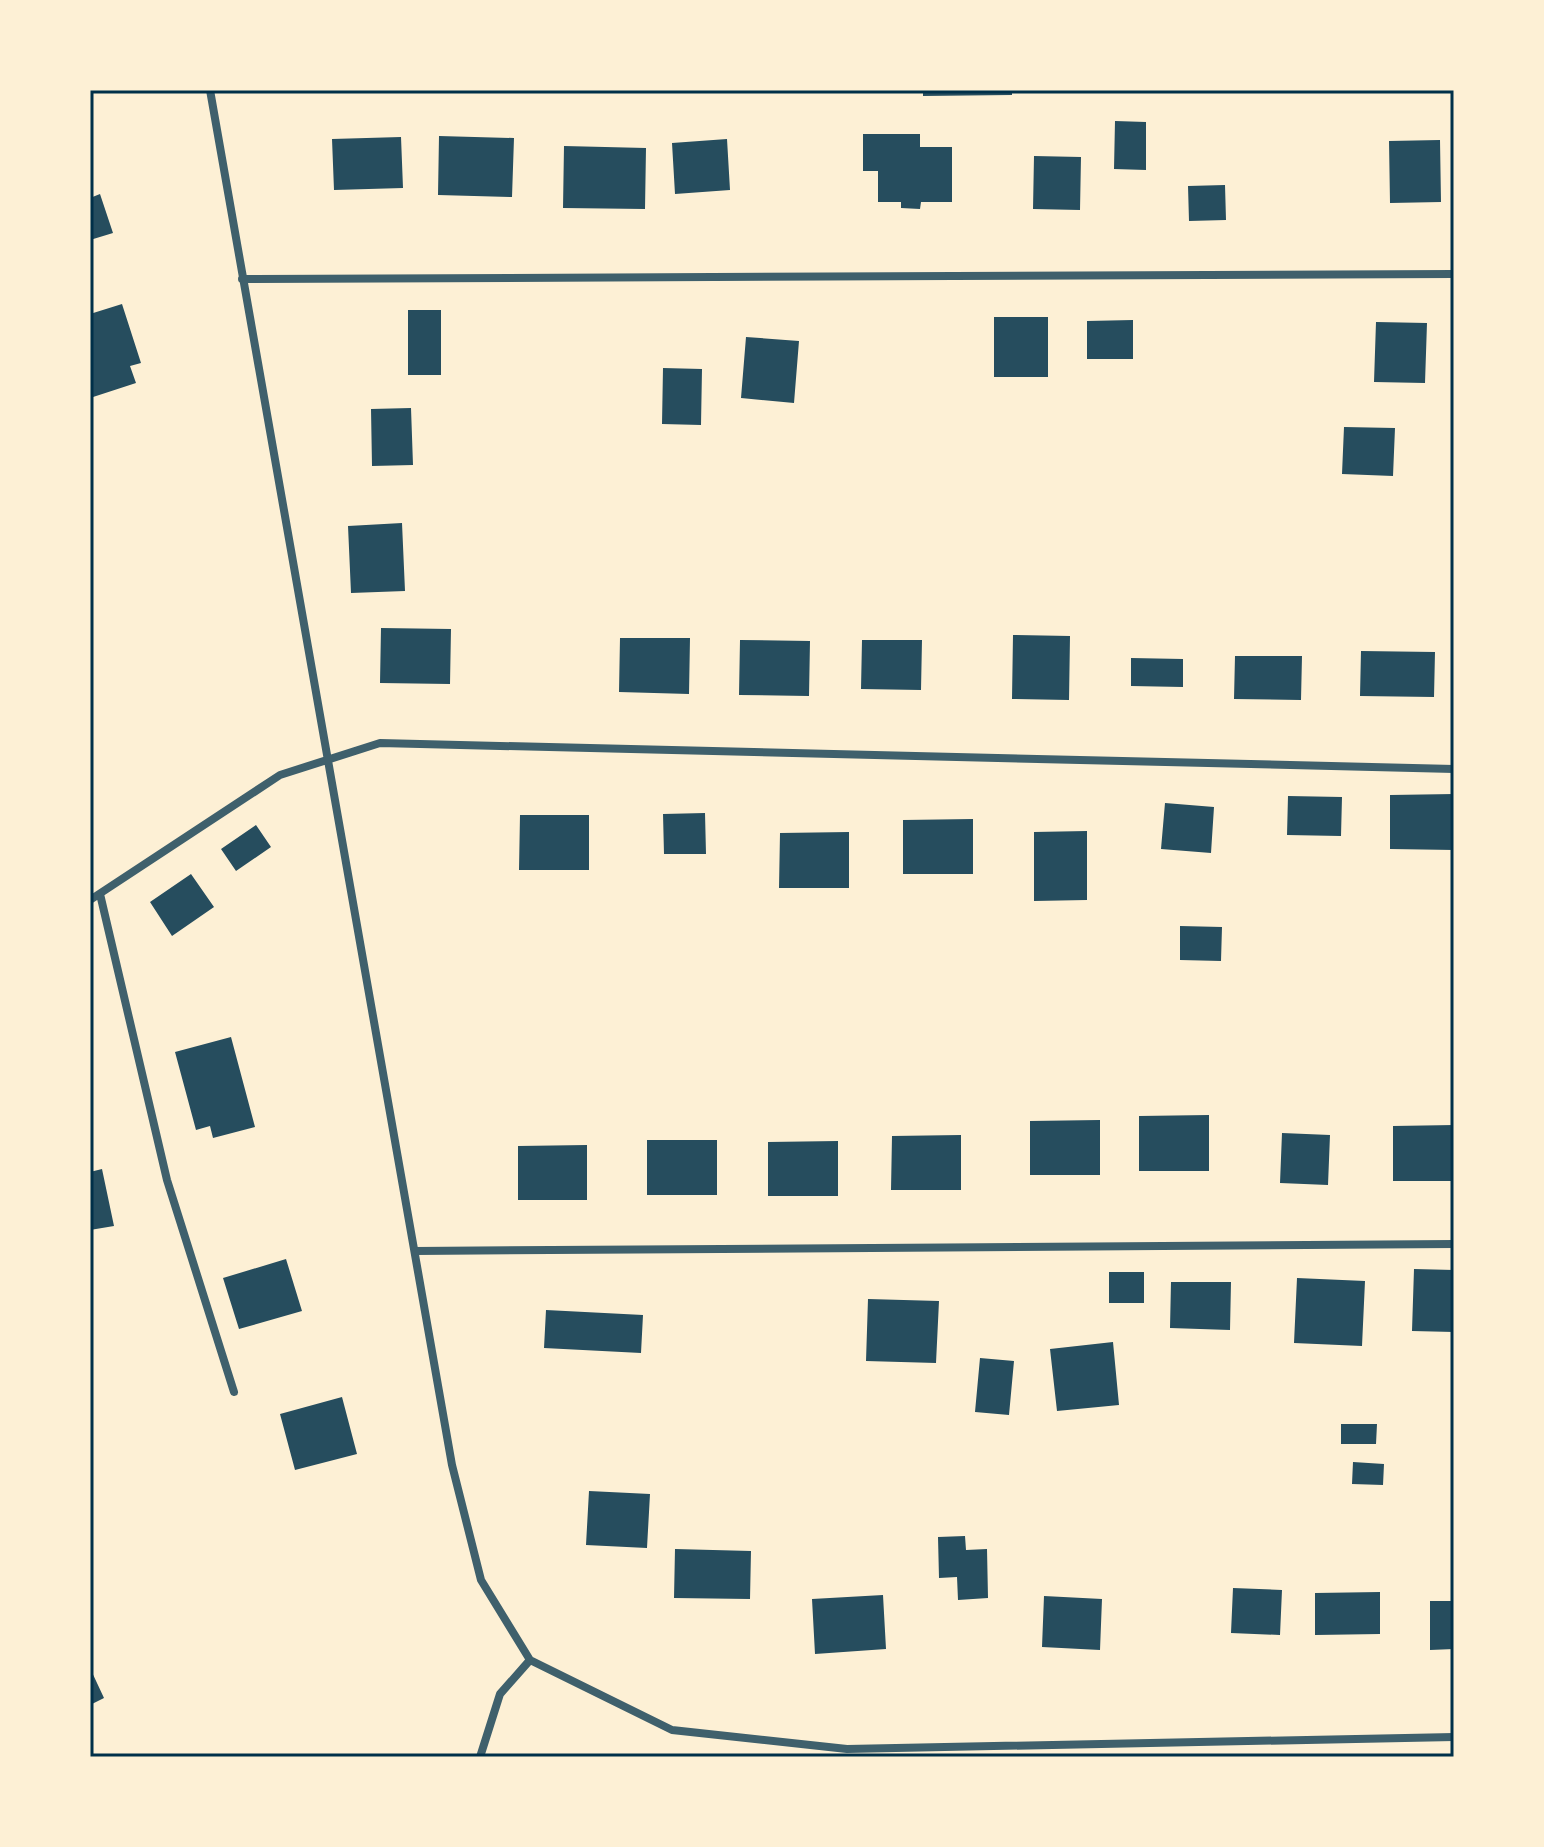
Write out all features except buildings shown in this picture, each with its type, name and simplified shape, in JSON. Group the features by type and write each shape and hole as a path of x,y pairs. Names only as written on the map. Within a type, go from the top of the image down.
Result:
{"street":[{"path":"210,90 452,1465 481,1580 530,1660 672,1730 847,1749 1454,1737"},
{"path":"242,279 1454,274"},
{"path":"90,900 280,775 380,743 1454,769"},
{"path":"100,894 167,1180 234,1392"},
{"path":"415,1251 1454,1244"},
{"path":"480,1757 500,1694 530,1660"}]}
